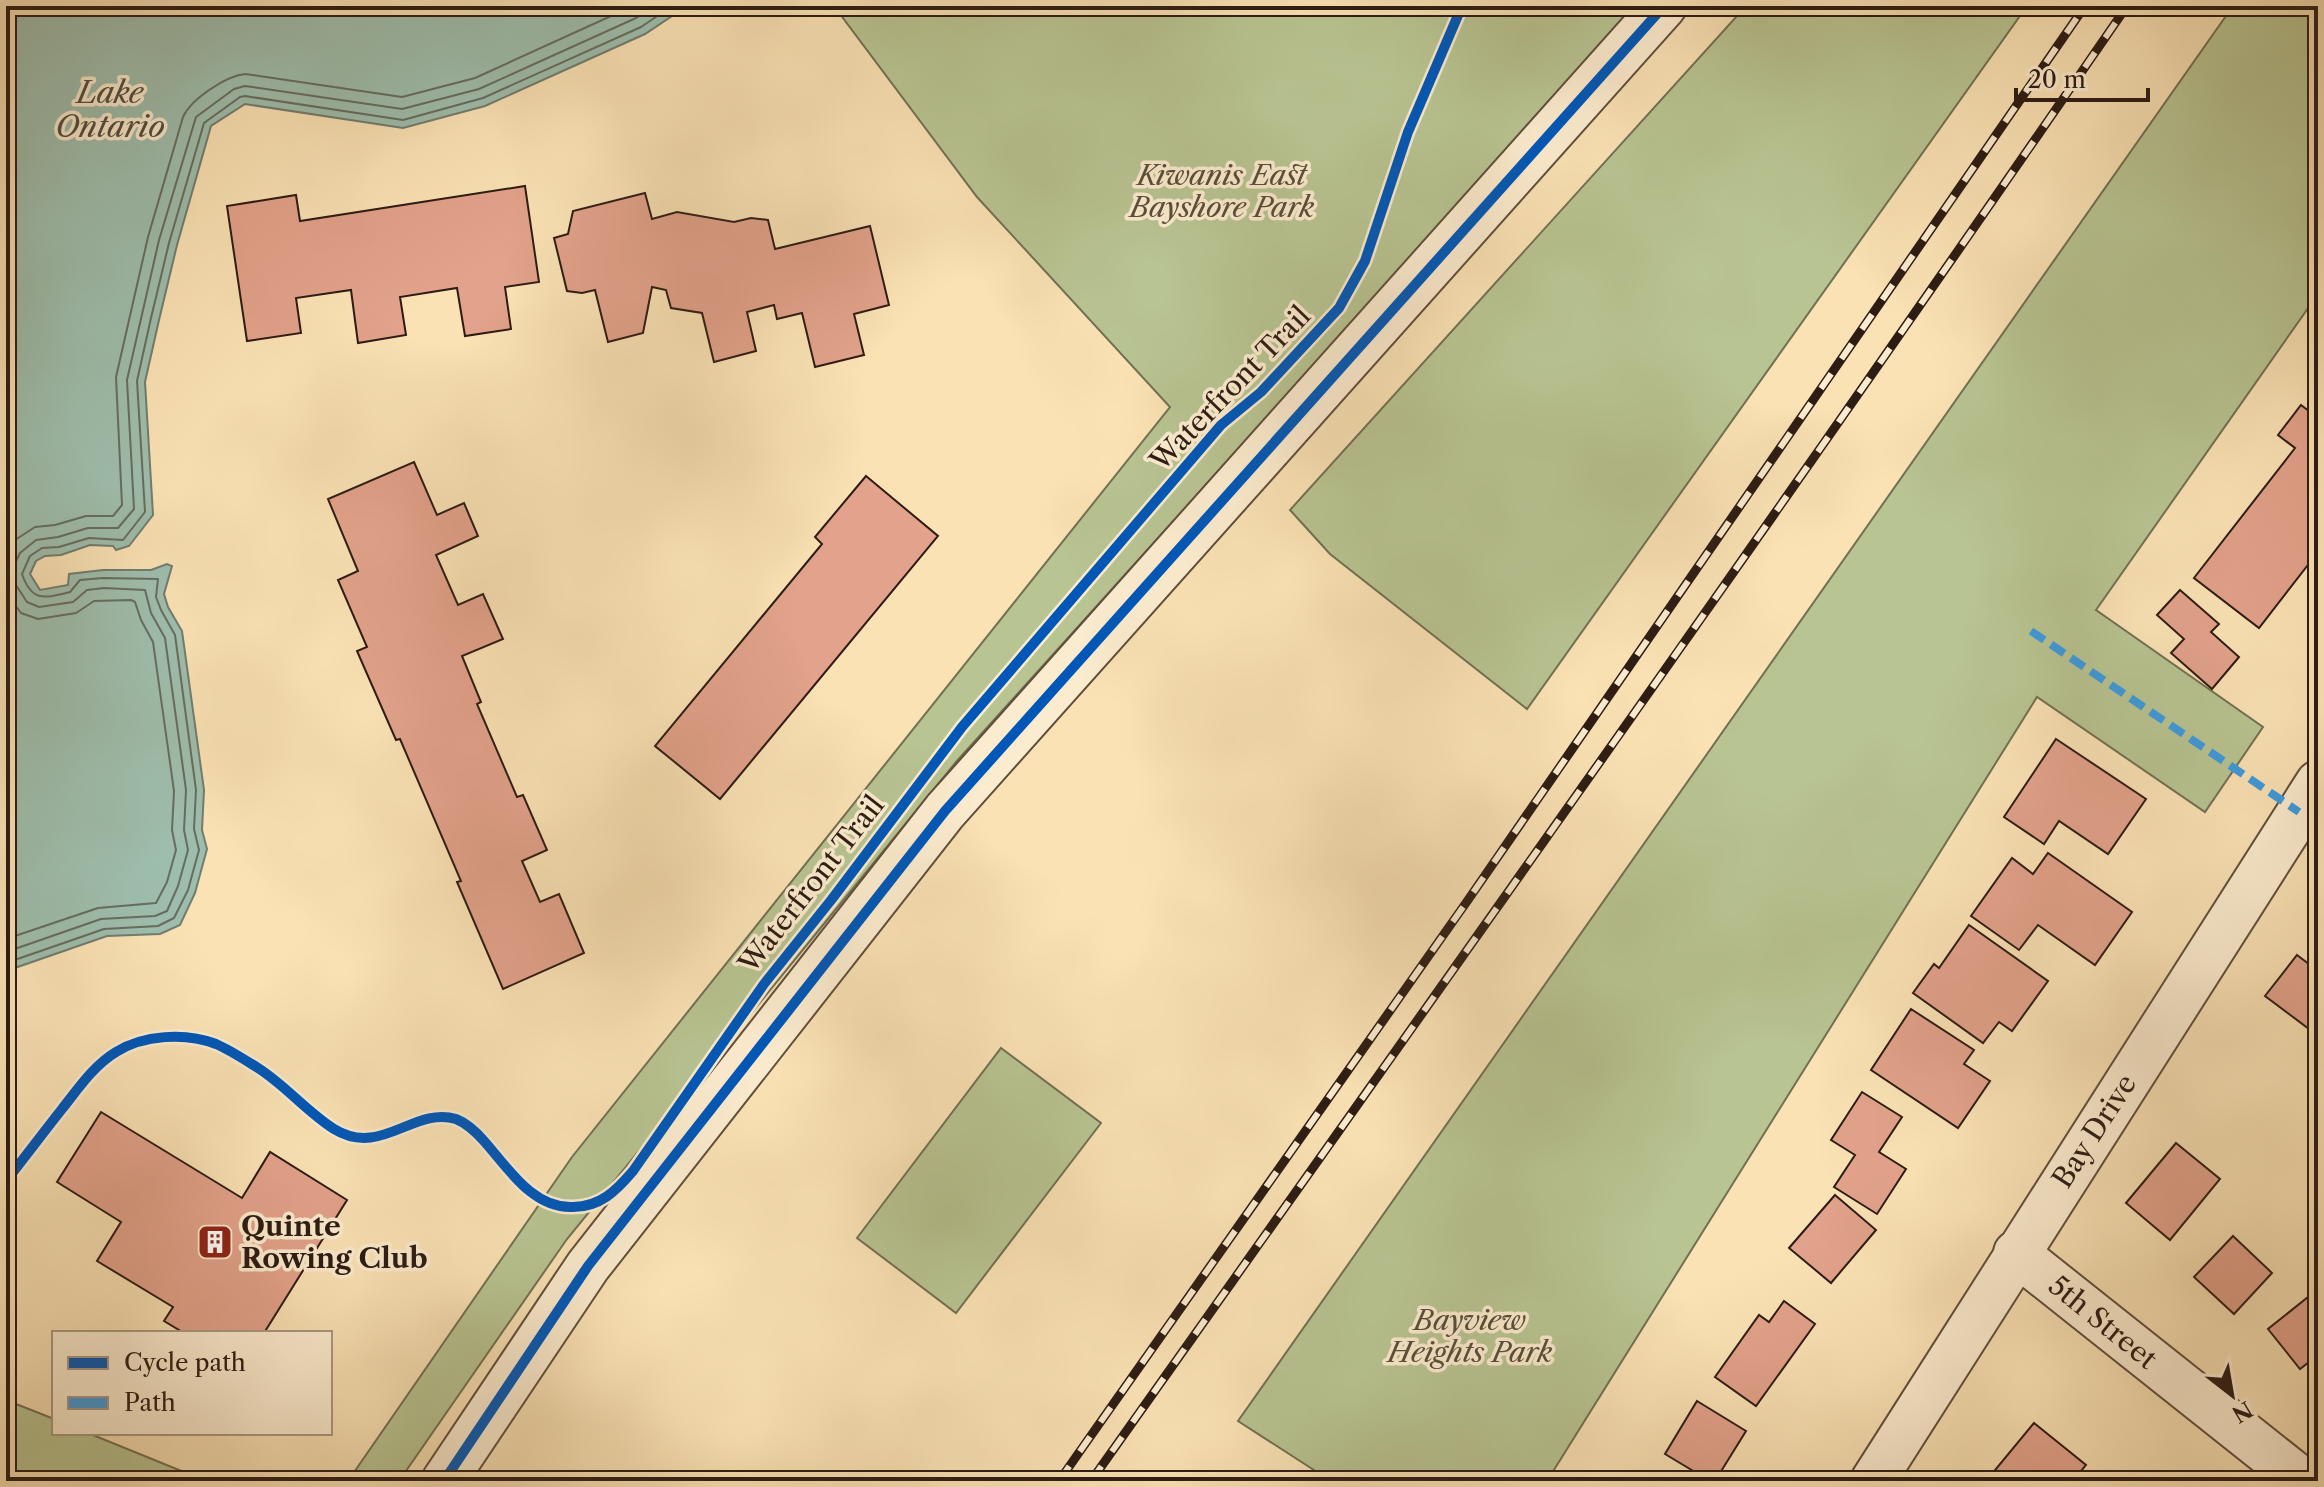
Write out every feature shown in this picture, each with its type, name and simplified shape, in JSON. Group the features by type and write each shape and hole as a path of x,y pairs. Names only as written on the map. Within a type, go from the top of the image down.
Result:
{"street":[{"path":"444,1481 588,1266 945,811 1664,6"},
{"name":"Bay Drive","path":"1873,1481 2016,1253 2312,807"},
{"name":"5th Street","path":"2016,1253 2303,1481"}],"green space":[{"name":"Kiwanis East Bayshore Park","path":"834,6 1638,6 956,762 567,1239 399,1481 348,1481 572,1157 1170,407 977,197"},
{"path":"1746,6 2027,6 1527,709 1330,554 1290,510"},
{"name":"Bayview Heights Park","path":"2233,6 2318,6 2318,294 2096,610 2263,727 2205,812 2037,697 1547,1481 1331,1481 1238,1421"},
{"path":"1001,1048 1101,1123 956,1313 857,1238"},
{"path":"6,1400 52,1418 52,1435 93,1435 206,1481 6,1481"}],"water":[{"name":"Lake Ontario","path":"6,6 687,6 645,34 485,106 403,128 245,104 211,126 177,245 145,382 153,515 129,546 116,550 113,546 90,545 61,555 45,556 36,561 30,574 40,590 68,585 69,574 172,566 164,594 182,631 204,790 202,830 207,849 195,893 180,925 160,934 107,936 6,971"}],"building":[{"path":"525,186 539,282 505,287 511,329 465,336 457,288 400,297 406,335 358,343 351,290 296,298 301,333 247,341 227,206 296,195 300,221"},
{"path":"645,193 652,219 677,212 734,222 751,218 768,220 775,249 870,226 889,305 854,314 864,355 815,367 802,313 777,319 774,305 747,312 756,351 714,362 702,313 671,308 666,290 652,287 643,333 608,342 595,290 582,293 567,291 554,238 568,234 573,211"},
{"path":"2301,405 2318,418 2318,552 2259,628 2194,578 2295,448 2278,435"},
{"path":"414,462 437,515 464,503 478,536 436,555 458,605 483,594 503,639 462,656 481,702 477,704 517,797 523,795 547,850 522,861 540,902 559,894 584,953 503,989 400,739 396,740 357,651 367,647 338,580 358,571 328,499"},
{"path":"866,476 938,536 720,799 655,746 822,544 815,537"},
{"path":"2180,590 2219,624 2211,632 2239,657 2212,689 2171,653 2184,639 2157,615"},
{"path":"2056,739 2146,799 2108,854 2059,821 2044,844 2004,817"},
{"path":"2048,853 2132,912 2095,965 2038,925 2019,950 1971,916 2012,858 2033,874"},
{"path":"1969,925 2048,981 2012,1031 1999,1022 1983,1043 1913,993 1934,964 1939,968"},
{"path":"2297,955 2318,971 2318,1017 2309,1029 2265,996"},
{"path":"1911,1009 1974,1050 1964,1064 1990,1081 1958,1128 1871,1070"},
{"path":"1862,1092 1902,1117 1879,1152 1906,1169 1877,1214 1834,1187 1855,1155 1831,1140"},
{"name":"Quinte Rowing Club","path":"101,1112 242,1198 270,1152 347,1200 265,1331 181,1331 164,1321 173,1307 97,1261 121,1222 57,1182"},
{"path":"2176,1143 2220,1179 2170,1240 2126,1203"},
{"path":"1835,1195 1876,1230 1831,1283 1789,1248"},
{"path":"2233,1236 2272,1273 2234,1314 2194,1277"},
{"path":"2313,1293 2318,1299 2318,1355 2300,1369 2268,1329"},
{"path":"1784,1301 1815,1324 1756,1406 1715,1377 1759,1315 1769,1322"},
{"path":"1697,1401 1746,1431 1715,1481 1665,1454"},
{"path":"2034,1423 2086,1465 2073,1481 1986,1481"}],"railway":[{"path":"1059,1481 1468,900 2085,6"},
{"path":"1091,1481 1741,561 2127,6"}],"marked path":[{"path":"2031,631 2299,812"}],"cycle path":[{"name":"Waterfront Trail","path":"6,1181 100,1064 127,1046 151,1039 178,1037 204,1040 232,1052 268,1075 324,1122 351,1136 367,1138 382,1135 426,1119 456,1119 478,1135 522,1185 546,1201 559,1206 583,1206 599,1201 614,1191 633,1171 764,984 962,727 1221,425 1261,392 1339,308 1365,261 1408,132 1462,6"},
{"path":"444,1481 588,1266 945,811 1664,6"}],"place":[{"name":"Quinte Rowing Club","path":"215,1242"}]}
